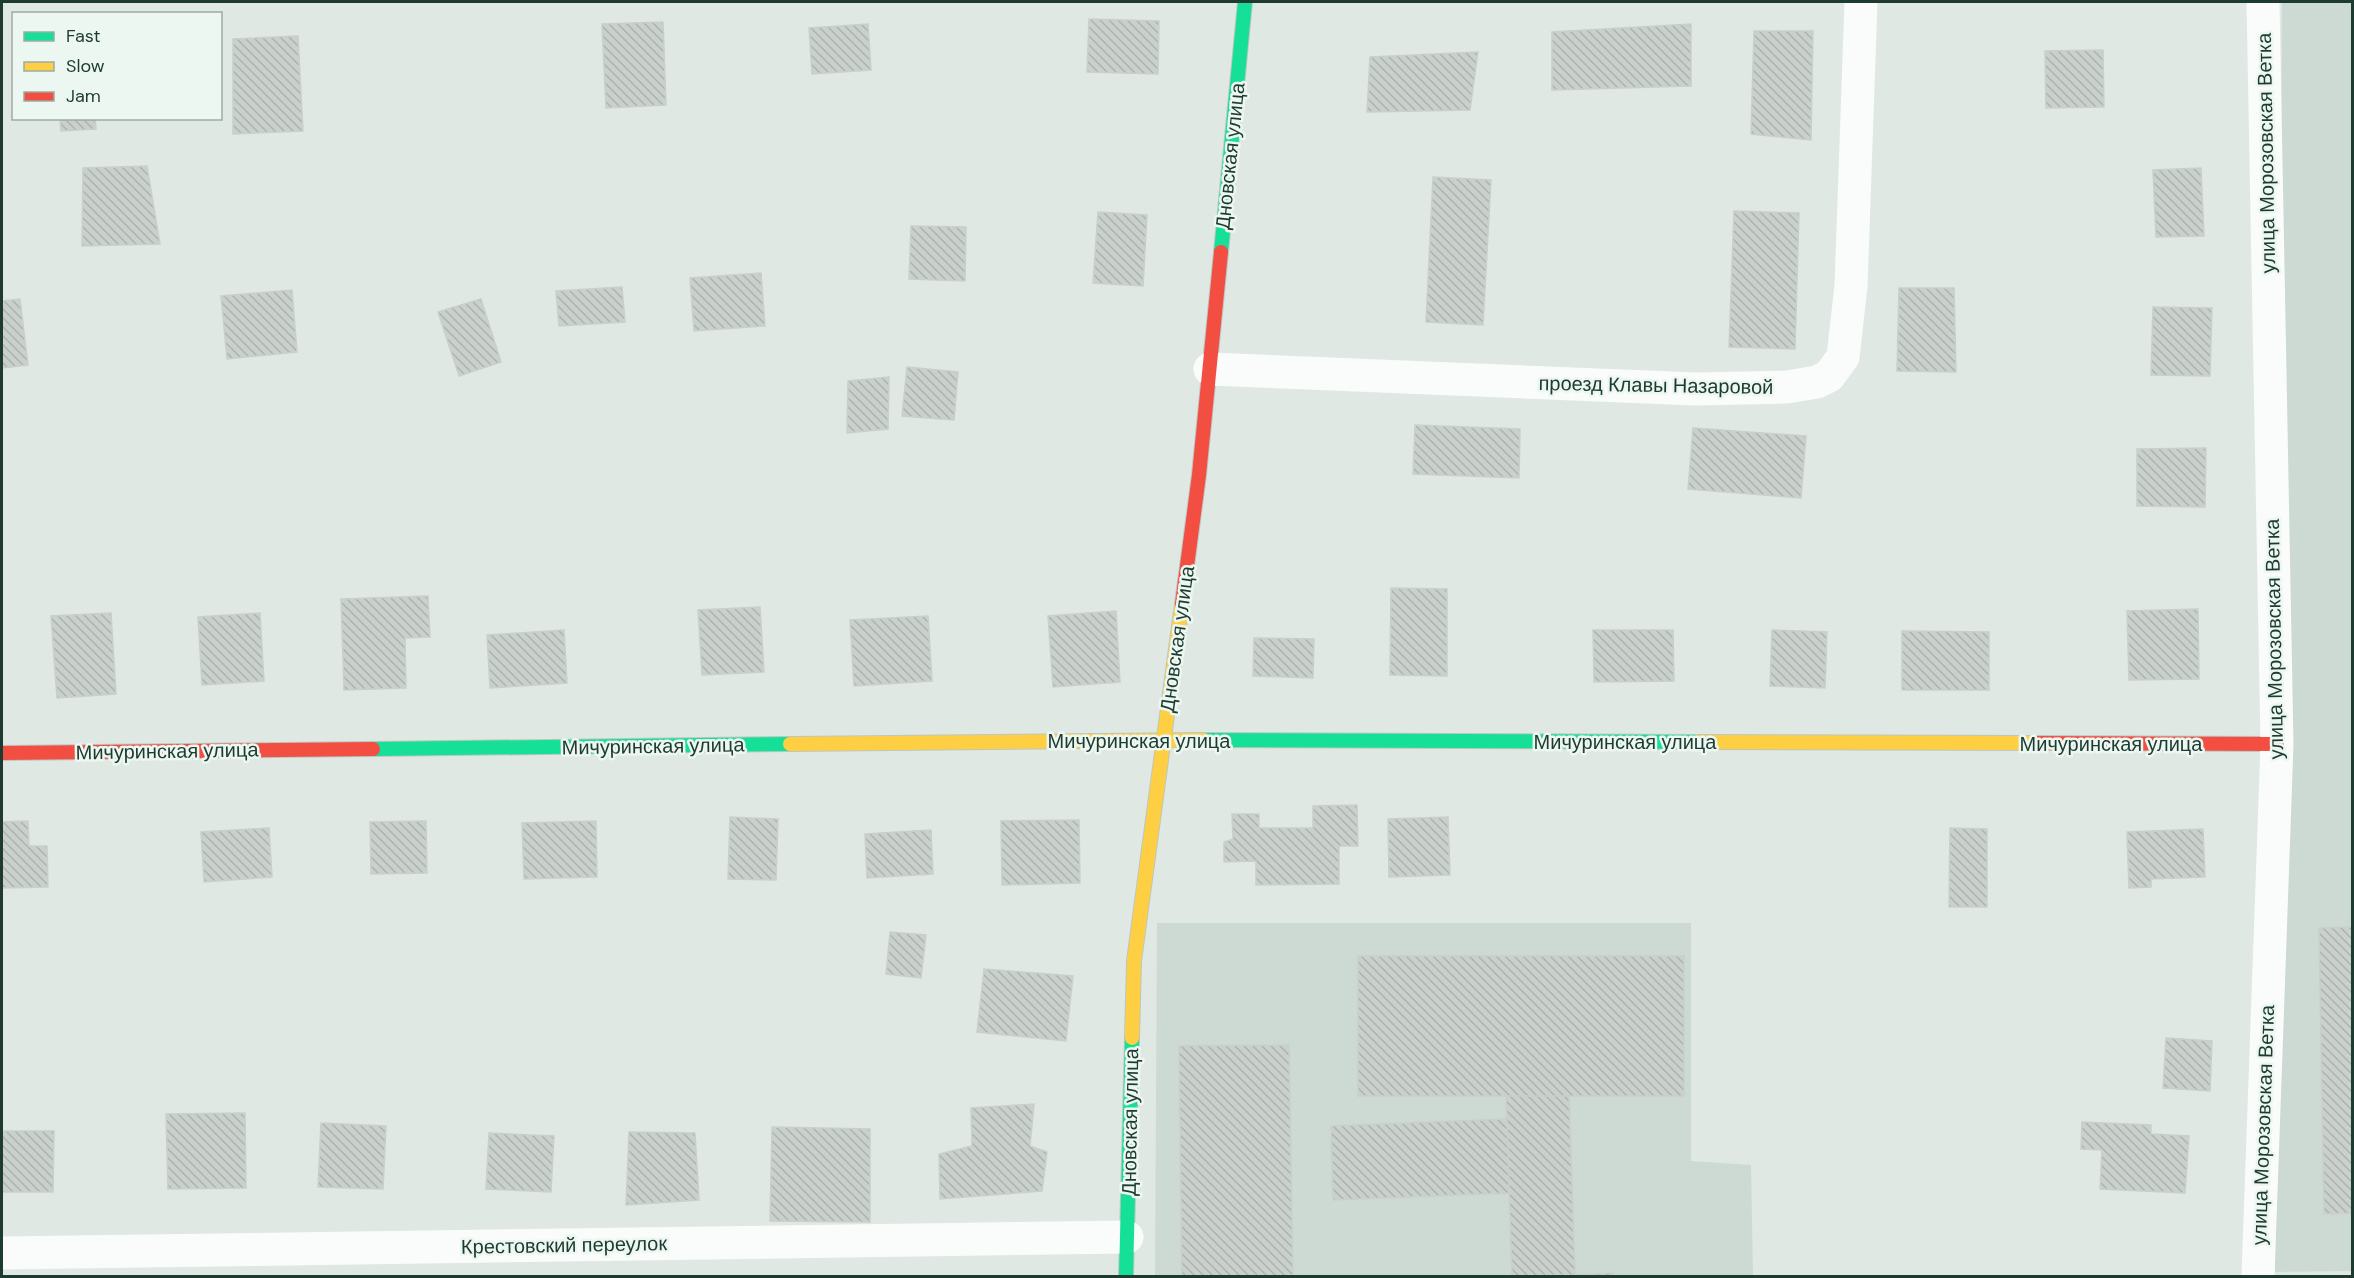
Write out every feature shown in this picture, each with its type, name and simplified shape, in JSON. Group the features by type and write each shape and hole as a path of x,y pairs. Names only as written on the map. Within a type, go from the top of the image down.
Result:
{"street":[{"name":"Дновская улица","path":"1126,1276 1134,961 1199,475 1245,2"},
{"name":"проезд Клавы Назаровой","path":"1210,369 1696,389 1787,387 1817,382 1829,376 1843,357 1851,286 1861,2"},
{"name":"улица Морозовская Ветка","path":"2258,1276 2277,744 2263,2"},
{"name":"Мичуринская улица","path":"2,753 1164,740 2277,744"},
{"name":"Крестовский переулок","path":"2,1253 1127,1237"}],"shaded area":[{"path":"2282,2 2352,2 2352,1271 2275,1272"},
{"path":"1157,923 1691,923 1691,1161 1751,1165 1753,1276 1155,1276"}],"building":[{"path":"1089,19 1159,21 1158,74 1087,72"},
{"path":"663,22 666,105 606,108 602,24"},
{"path":"868,24 871,70 812,74 809,28"},
{"path":"1691,24 1691,86 1552,90 1552,32"},
{"path":"1754,31 1813,31 1811,140 1751,134"},
{"path":"298,36 303,131 233,134 233,39"},
{"path":"2103,50 2104,107 2046,108 2045,51"},
{"path":"1478,52 1470,110 1367,112 1370,57"},
{"path":"60,120 95,120 96,129 61,131"},
{"path":"147,166 160,244 82,246 83,168"},
{"path":"2201,168 2204,236 2156,237 2153,170"},
{"path":"1433,177 1491,180 1483,325 1426,322"},
{"path":"1734,211 1799,213 1795,349 1729,347"},
{"path":"1098,212 1147,215 1143,286 1093,283"},
{"path":"911,226 966,227 965,281 909,279"},
{"path":"761,273 765,326 694,331 690,278"},
{"path":"622,287 625,322 559,326 556,291"},
{"path":"1899,288 1954,288 1956,372 1897,371"},
{"path":"292,290 297,352 227,359 221,296"},
{"path":"20,299 28,365 2,368 2,301"},
{"path":"481,299 501,362 459,376 438,312"},
{"path":"2153,307 2212,308 2210,376 2151,375"},
{"path":"907,367 958,372 954,420 902,416"},
{"path":"889,377 888,429 847,433 848,381"},
{"path":"1415,425 1520,429 1519,478 1413,474"},
{"path":"1693,428 1806,436 1801,498 1688,489"},
{"path":"2206,448 2205,507 2137,506 2137,449"},
{"path":"1391,588 1447,589 1447,676 1390,675"},
{"path":"428,596 430,637 405,638 406,688 344,690 341,599"},
{"path":"760,607 764,672 702,675 698,610"},
{"path":"2198,609 2199,679 2129,680 2127,611"},
{"path":"1116,611 1120,682 1053,687 1048,616"},
{"path":"111,613 116,694 57,698 51,616"},
{"path":"260,613 264,681 202,685 198,617"},
{"path":"928,616 932,681 854,686 850,620"},
{"path":"564,630 567,683 490,688 487,635"},
{"path":"1593,630 1673,630 1674,681 1594,682"},
{"path":"1772,630 1827,632 1825,688 1770,686"},
{"path":"1902,631 1989,632 1989,690 1902,690"},
{"path":"1254,638 1314,639 1313,678 1253,676"},
{"path":"1357,805 1358,846 1339,846 1339,884 1256,885 1256,861 1224,862 1224,842 1233,839 1232,814 1259,814 1259,828 1313,828 1313,806"},
{"path":"730,817 778,819 776,880 728,879"},
{"path":"1448,817 1450,875 1389,877 1388,819"},
{"path":"1079,820 1080,883 1002,885 1001,821"},
{"path":"28,821 29,846 47,846 48,887 2,888 2,822"},
{"path":"426,821 427,873 371,874 370,822"},
{"path":"596,821 597,877 524,879 522,823"},
{"path":"269,828 272,877 204,882 201,832"},
{"path":"1950,828 1987,829 1987,907 1949,907"},
{"path":"2203,829 2205,877 2151,879 2151,887 2129,888 2127,832"},
{"path":"931,830 933,874 867,878 865,834"},
{"path":"2352,927 2352,1213 2324,1214 2319,928"},
{"path":"890,932 926,935 921,978 886,974"},
{"path":"1358,956 1684,956 1684,1096 1358,1096"},
{"path":"984,969 1073,976 1066,1041 977,1032"},
{"path":"2166,1038 2212,1041 2210,1091 2163,1088"},
{"path":"1289,1045 1293,1276 1182,1276 1179,1046"},
{"path":"1506,1096 1569,1096 1575,1275 1512,1276"},
{"path":"1034,1104 1030,1146 1047,1152 1042,1191 940,1199 939,1154 972,1146 971,1108"},
{"path":"245,1113 246,1188 168,1189 166,1114"},
{"path":"1507,1119 1509,1193 1333,1200 1331,1126"},
{"path":"2082,1122 2151,1125 2151,1134 2189,1136 2185,1193 2100,1189 2102,1150 2081,1149"},
{"path":"321,1123 386,1126 383,1189 318,1187"},
{"path":"772,1127 870,1129 870,1222 770,1221"},
{"path":"2,1131 54,1131 53,1192 2,1192"},
{"path":"629,1132 695,1133 699,1200 626,1205"},
{"path":"489,1133 554,1136 551,1192 486,1189"},
{"path":"1613,1273 1613,1276 1537,1276 1575,1275"}],"traffic: fast":[{"path":"1221,252 1245,2"},
{"path":"1204,740 1699,742"},
{"path":"373,749 790,744"},
{"path":"1126,1276 1132,1038"}],"traffic: slow":[{"path":"1132,1038 1134,961 1182,604"},
{"path":"790,744 1204,740"},
{"path":"1699,742 2036,743"}],"traffic: jam":[{"path":"1182,604 1199,475 1221,252"},
{"path":"2036,743 2277,744"},
{"path":"2,753 373,749"}]}
